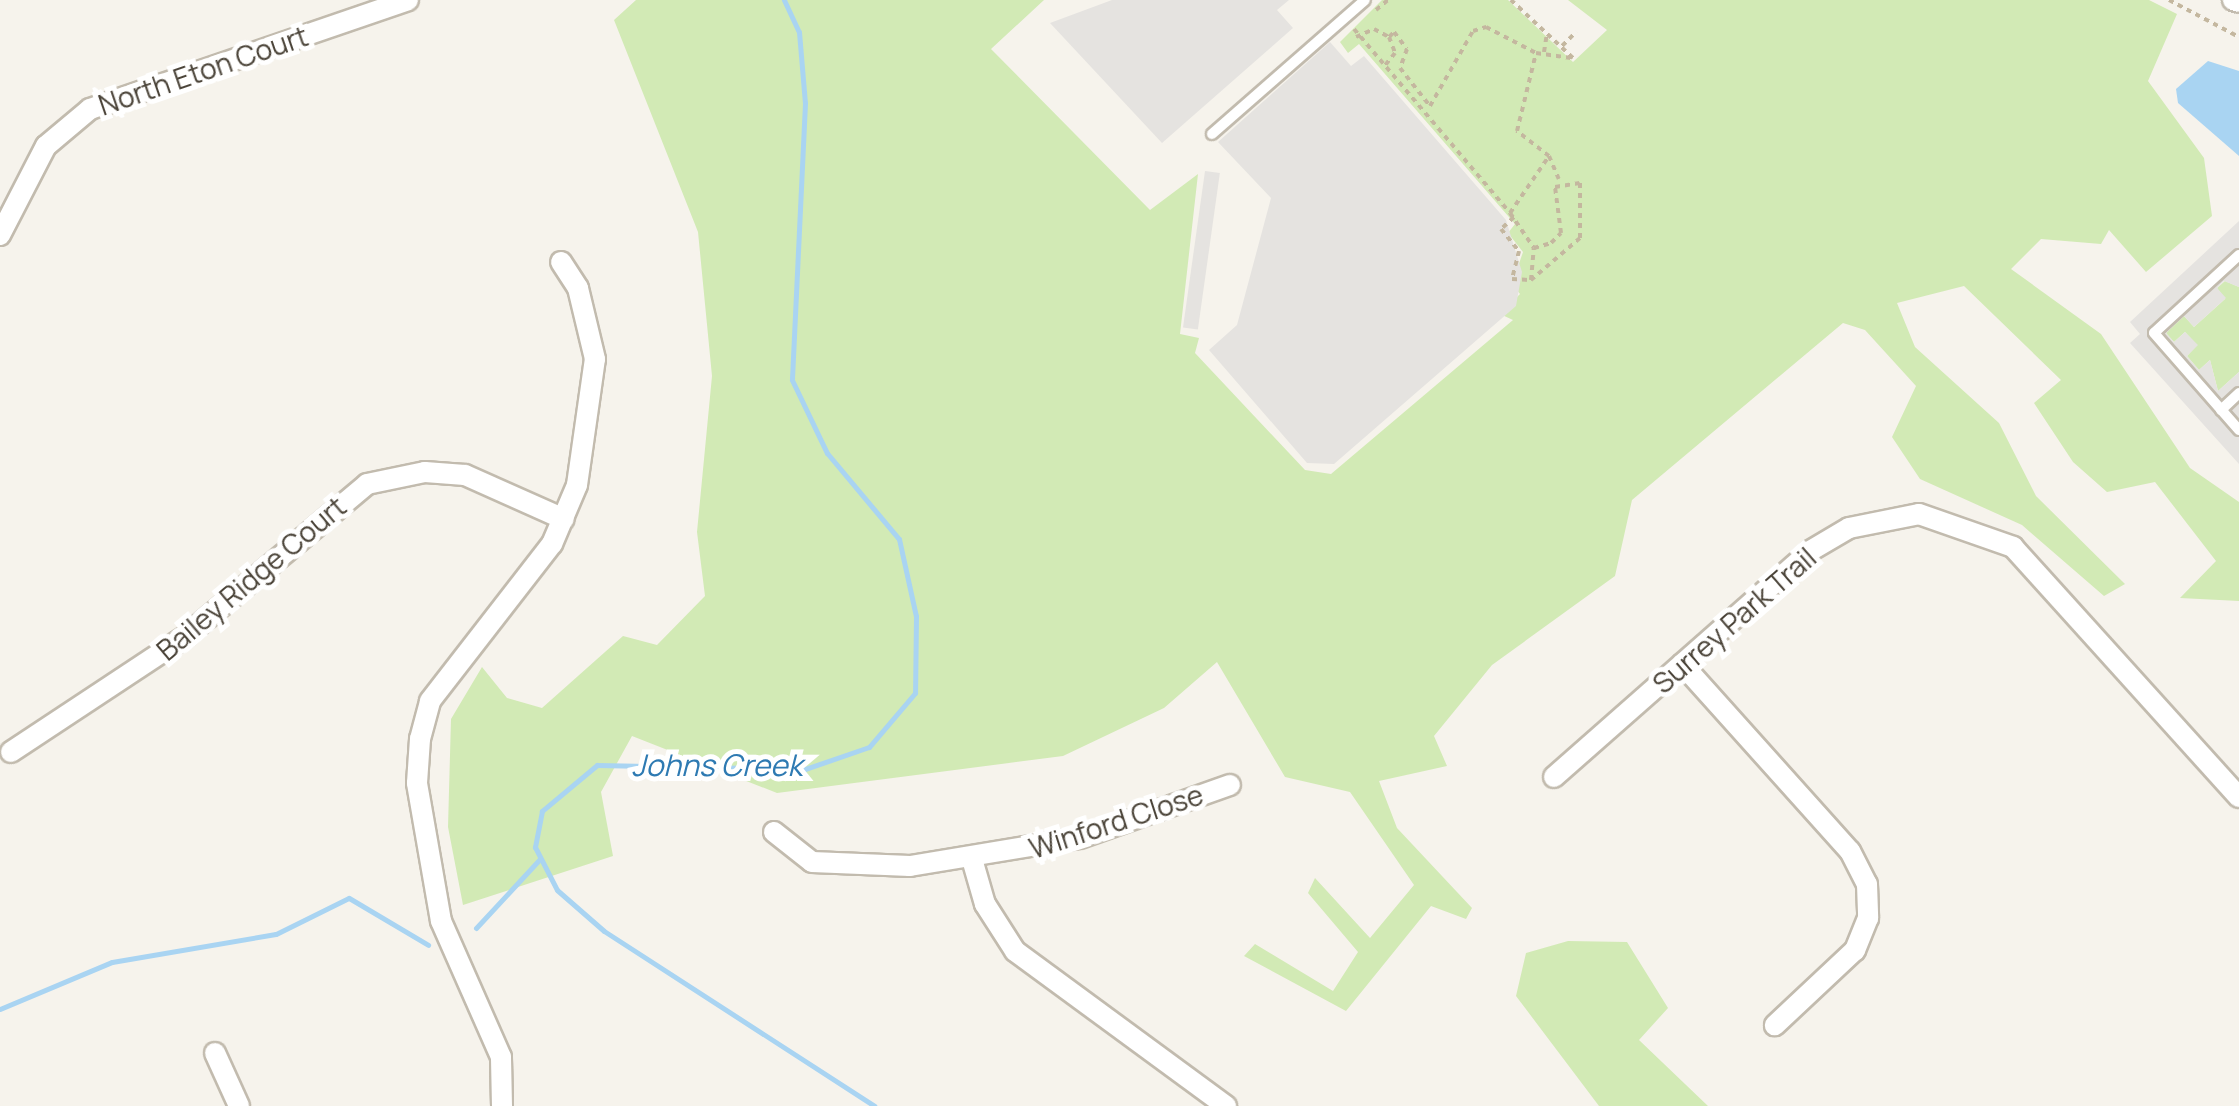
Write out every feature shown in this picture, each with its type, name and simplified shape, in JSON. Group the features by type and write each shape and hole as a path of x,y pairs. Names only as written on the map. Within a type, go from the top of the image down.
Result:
{"street":[{"name":"North Eton Court","path":"0,235 46,146 90,108 408,0"},
{"path":"502,1106 500,1057 441,921 417,783 420,739 430,701 564,518 586,448 595,359 578,288 561,262"},
{"name":"Bailey Ridge Court","path":"11,752 172,646 367,484 424,472 465,475 564,518"},
{"name":"Surrey Park Trail","path":"1554,778 1829,538 1882,517 1953,519 2036,568 2239,797"},
{"path":"1682,664 1850,851 1867,884 1868,918 1855,950 1775,1025"},
{"name":"Winford Close","path":"774,832 812,862 972,859 1080,838 1230,785"},
{"path":"972,859 986,904 1015,950 1226,1106"},
{"path":"215,1053 239,1106"}],"lane":[{"path":"1212,134 1365,0"},
{"path":"2239,255 2154,333 2239,430"},
{"path":"2221,410 2239,394"}],"path":[{"path":"1356,37 1388,0"},
{"path":"1389,37 1394,32 1407,49 1400,68 1430,106 1473,32 1486,27 1536,53 1544,52 1573,64 1561,47 1512,0"},
{"path":"2169,0 2239,36"},
{"path":"1356,37 1374,29 1389,37 1395,53 1384,68"},
{"path":"1561,47 1576,32"},
{"path":"1544,52 1548,34"},
{"path":"1356,37 1512,215 1534,248 1531,280"},
{"path":"1534,248 1561,232 1552,196 1559,180 1549,156 1516,132 1536,53"},
{"path":"1549,156 1501,228 1519,251 1512,280 1531,280 1583,231 1580,183 1559,180"}],"green space":[{"path":"636,0 1044,0 991,49 1150,210 1198,174 1180,334 1199,338 1195,353 1305,470 1331,474 1513,320 1500,314 1520,294 1512,284 1523,252 1508,233 1515,224 1359,44 1348,53 1340,42 1382,0 1508,0 1573,62 1607,30 1568,0 2149,0 2177,14 2148,81 2204,158 2212,216 2146,272 2109,230 2101,244 2041,239 2011,269 2101,334 2190,468 2239,502 2239,601 2180,598 2216,561 2155,482 2107,492 2073,462 2034,403 2061,380 1964,286 1897,303 1915,347 1999,423 2036,496 2125,584 2104,596 2022,525 1920,479 1892,437 1916,386 1865,330 1843,323 1632,500 1615,576 1492,665 1434,736 1447,766 1379,781 1397,828 1472,908 1466,919 1431,906 1346,1011 1244,956 1255,944 1333,991 1358,952 1308,893 1315,878 1370,938 1414,885 1350,792 1285,777 1217,662 1164,708 1063,756 777,793 632,736 601,792 613,856 463,905 448,827 451,719 482,667 507,698 542,708 623,636 657,645 705,596 697,532 712,376 698,232 614,20"},
{"path":"2225,281 2239,287 2239,372 2218,391 2210,360 2199,370 2187,356 2197,345 2185,332 2174,342 2166,333 2184,316 2194,327 2225,299 2217,288"},
{"path":"1568,941 1627,942 1668,1008 1639,1040 1708,1106 1599,1106 1516,996 1526,953"}],"shaded area":[{"path":"1112,0 1289,0 1277,10 1293,28 1162,143 1050,23"},
{"path":"1330,42 1351,66 1364,56 1506,220 1522,272 1516,306 1334,464 1307,463 1209,350 1237,325 1271,198 1218,142"},
{"path":"1205,171 1220,173 1198,330 1183,327"},
{"path":"2239,221 2239,287 2224,281 2217,288 2226,298 2194,327 2184,316 2166,333 2174,342 2185,332 2198,345 2187,356 2199,370 2210,360 2218,391 2239,372 2239,464 2130,343 2140,334 2130,322"}],"water":[{"path":"2208,61 2239,71 2239,156 2178,103 2176,89"}],"waterway":[{"name":"Johns Creek","path":"784,0 799,32 805,103 792,380 827,453 899,539 916,616 915,693 869,747 805,769 597,765 542,811 535,847 557,890 604,931 874,1106"},
{"path":"476,928 539,860"},
{"path":"0,1009 112,962 276,934 349,898 428,945"}]}
